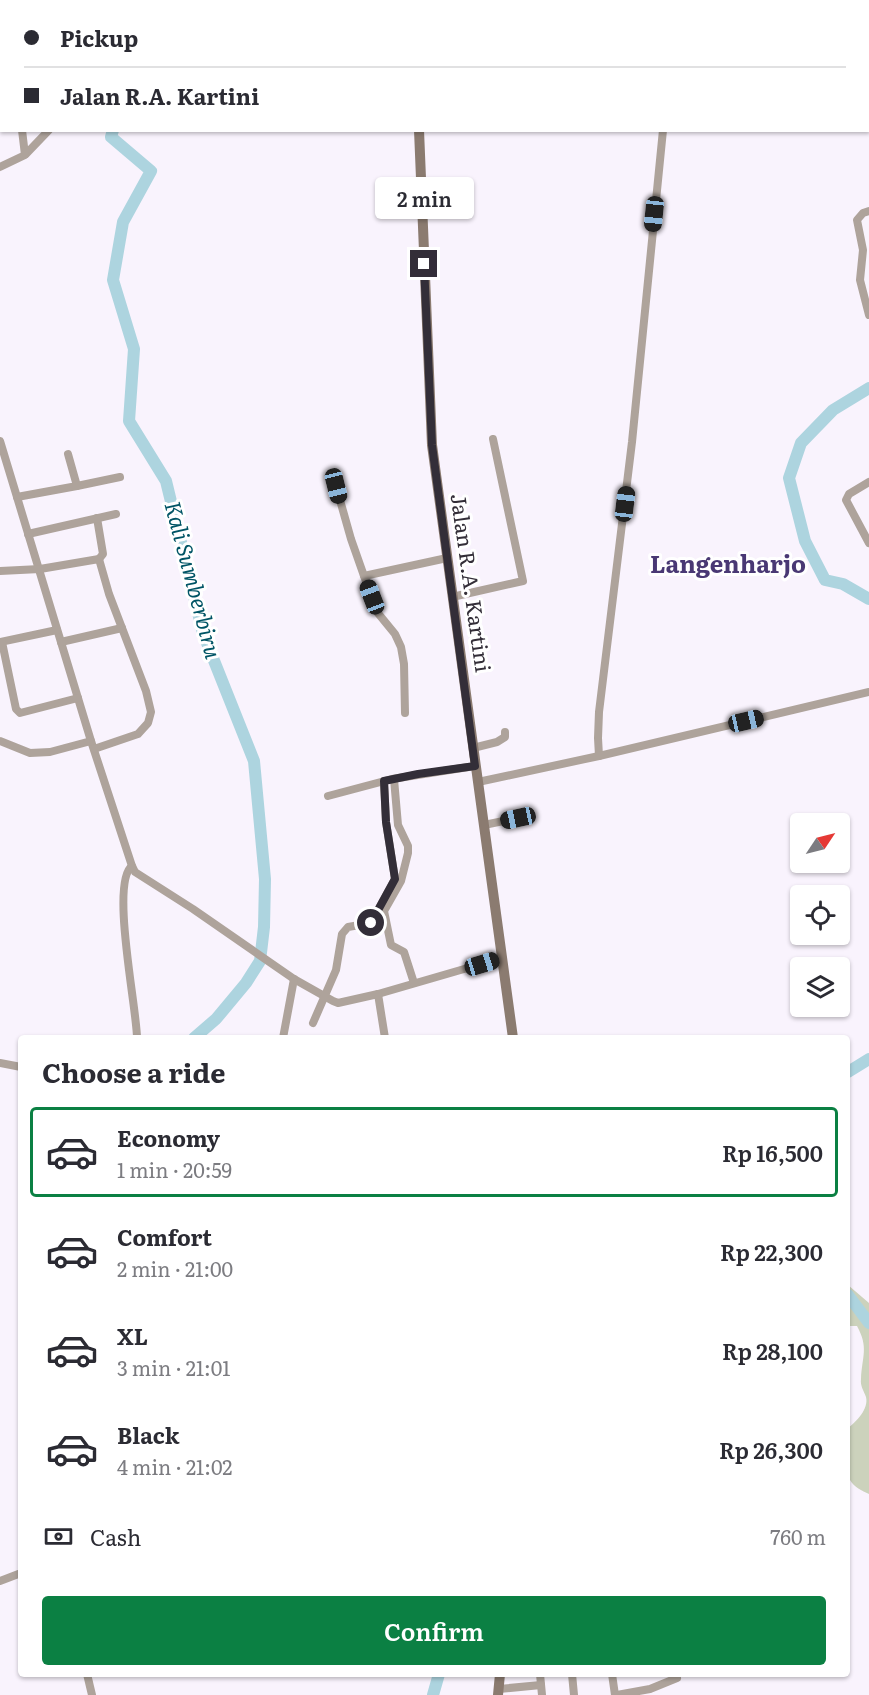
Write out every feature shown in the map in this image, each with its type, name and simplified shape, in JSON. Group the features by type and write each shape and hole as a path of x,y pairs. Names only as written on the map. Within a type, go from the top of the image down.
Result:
{"main road":[{"name":"Jalan R.A. Kartini","path":"419,132 432,445 513,1035"},
{"path":"498,1692 500,1677"}],"street":[{"path":"22,132 26,154"},
{"path":"0,167 21,159 48,132"},
{"path":"599,756 599,712 632,442 663,132"},
{"path":"869,211 863,213 857,220 863,250 860,280 869,315"},
{"path":"452,597 524,581 493,439"},
{"path":"0,441 91,741 135,872 193,909 294,980 338,1003 378,994 502,958"},
{"path":"68,454 77,486"},
{"path":"17,497 120,477"},
{"path":"869,482 849,494 846,500 869,543"},
{"path":"336,486 348,530 377,612 395,634 400,647 404,664 405,713"},
{"path":"28,534 116,514"},
{"path":"0,571 40,569 99,559 103,554 103,548 97,518"},
{"path":"364,576 447,558"},
{"path":"94,749 138,734 148,723 150,716 150,705 99,559"},
{"path":"61,642 122,628"},
{"path":"57,630 1,642 16,709 20,713 78,698"},
{"path":"478,782 599,756 869,692"},
{"path":"473,748 497,742 503,739 505,732"},
{"path":"0,741 30,753 50,752 91,741"},
{"path":"328,796 389,780 475,766"},
{"path":"389,780 398,825 408,846 398,880 384,911 391,945 404,952 414,984"},
{"path":"313,1023 326,998 336,970 342,934 348,927 371,923 398,880 386,822 389,780"},
{"path":"484,825 518,818"},
{"path":"132,866 126,873 123,908 137,1035"},
{"path":"284,1035 294,980"},
{"path":"378,994 385,1035"},
{"path":"0,1063 18,1066"},
{"path":"0,1581 18,1574"},
{"path":"88,1677 92,1695"},
{"path":"540,1677 542,1695"},
{"path":"572,1677 574,1695"},
{"path":"613,1677 616,1695 626,1695 662,1685 676,1678"},
{"path":"498,1692 541,1685"}],"green space":[{"path":"850,1287 869,1303 869,1494 858,1488 850,1478 850,1426 866,1406 866,1397 861,1382 863,1340 857,1326 850,1326"}],"waterway":[{"name":"Kali Sumberbiru","path":"112,132 111,137 151,171 123,222 113,280 134,349 129,421 166,481 203,633 254,761 265,879 264,927 260,961 246,983 216,1019 197,1035"},
{"path":"869,388 833,410 801,443 789,478 805,541 825,580 843,584 869,599"},
{"path":"850,1071 869,1059"},
{"path":"850,1298 869,1323"},
{"name":"Kali Sumberbiru","path":"433,1695 438,1677"}],"district":[{"name":"Langenharjo","path":"728,565"}],"route":[{"path":"371,923 395,879 387,834 384,781 475,766 432,445 424,264"}]}
